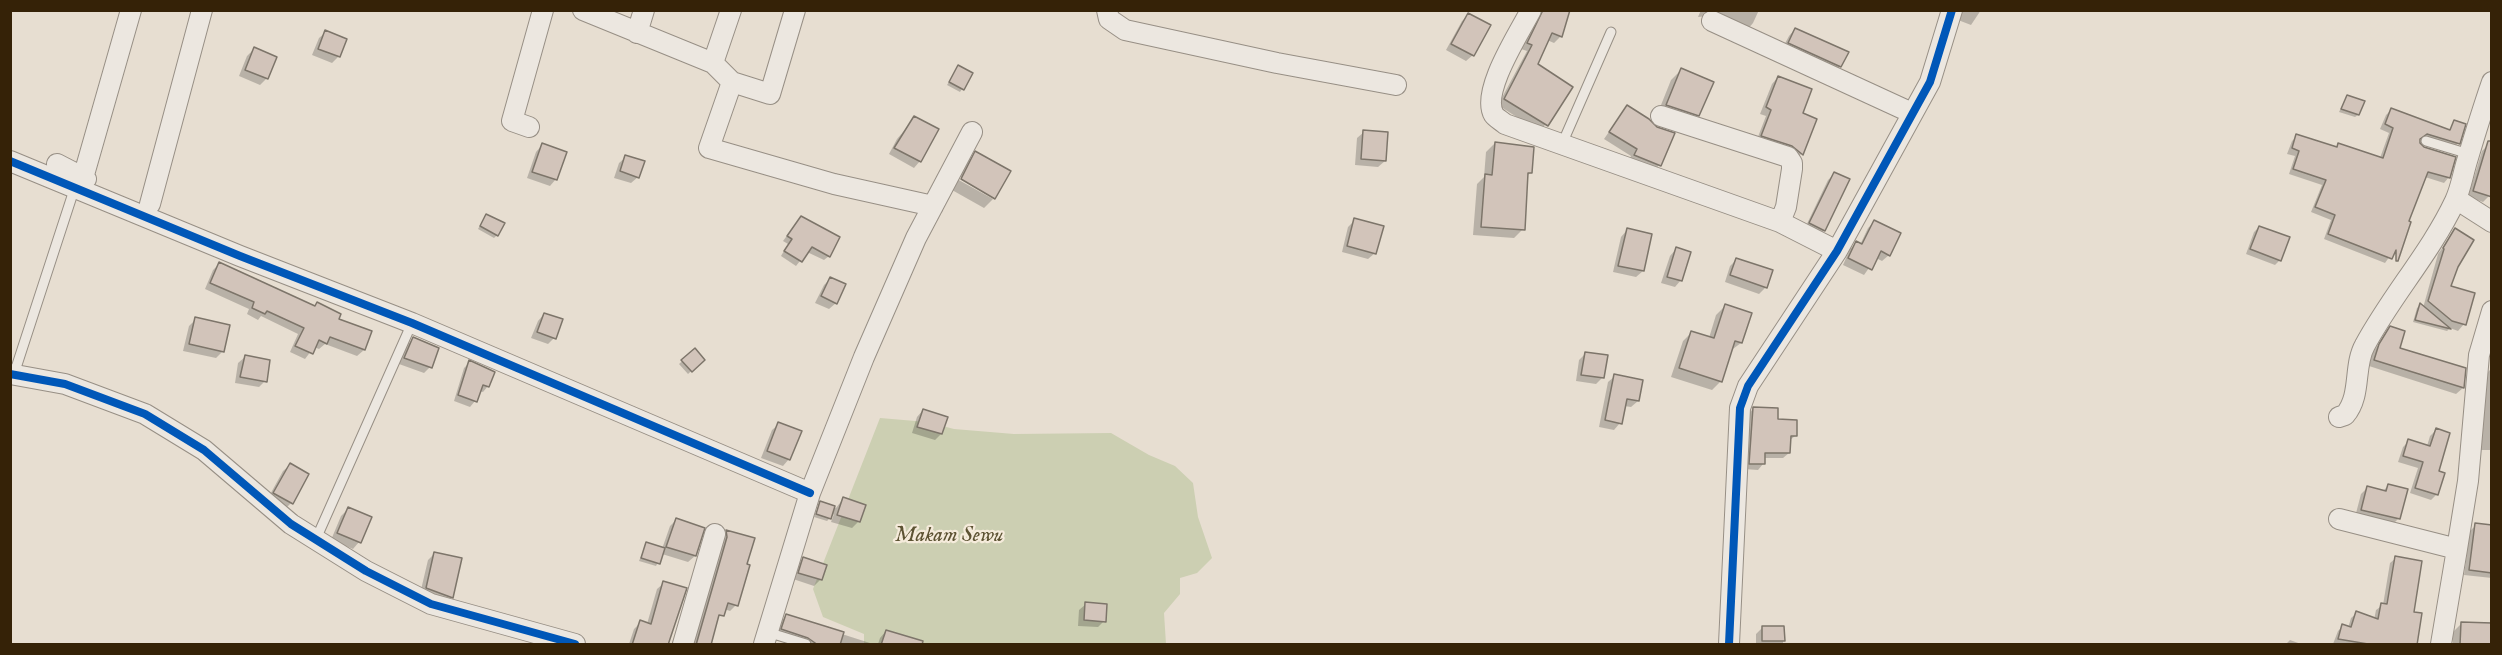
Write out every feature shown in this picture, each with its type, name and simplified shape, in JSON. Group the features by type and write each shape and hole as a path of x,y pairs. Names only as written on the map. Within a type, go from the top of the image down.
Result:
{"street":[{"path":"79,182 131,10"},
{"path":"150,204 202,10"},
{"path":"529,127 512,121 543,10"},
{"path":"583,10 713,63 732,82 770,93 795,10"},
{"path":"637,33 644,10"},
{"path":"713,63 731,10"},
{"path":"1107,10 1109,19 1116,26 1125,30 1277,63 1396,85"},
{"path":"1532,10 1495,80 1491,99 1494,115 1505,124 1780,222 1837,251"},
{"path":"1729,645 1740,408 1749,386 1837,251 1930,82 1950,11"},
{"path":"1712,21 1912,113"},
{"path":"732,82 709,148 834,184 933,206"},
{"path":"2339,417 2345,415 2351,405 2359,377 2359,361 2365,345 2392,298 2422,257 2456,199 2492,82"},
{"path":"1661,116 1788,157 1792,163 1792,169 1786,207 1780,222"},
{"path":"765,638 810,492 864,357 916,238 972,132"},
{"path":"10,161 150,204 187,219"},
{"path":"57,164 79,182 240,255 412,323 810,492"},
{"path":"2456,199 2492,222"},
{"path":"2441,645 2468,481 2492,311"},
{"path":"12,374 65,384 145,414 204,450 250,491 315,540 366,571 431,604 575,645"},
{"path":"2339,519 2457,549"},
{"path":"683,645 714,534"}],"lane":[{"path":"1562,144 1611,32"},
{"path":"2426,141 2469,154"},
{"path":"12,374 79,182"},
{"path":"315,540 412,323"},
{"path":"765,638 806,645"}],"green space":[{"name":"Makam Sewu","path":"880,418 927,422 954,429 1014,434 1111,433 1149,455 1175,466 1193,483 1198,517 1212,558 1197,573 1180,578 1180,594 1164,613 1166,644 864,644 864,634 823,617 813,589"}],"building":[{"path":"1543,10 1570,10 1562,37 1552,33 1538,64 1573,87 1548,126 1504,99 1532,45 1527,43"},
{"path":"1468,13 1491,25 1474,56 1451,44"},
{"path":"1795,28 1849,52 1841,67 1788,43"},
{"path":"325,30 347,39 340,57 318,49"},
{"path":"254,47 277,57 268,79 245,70"},
{"path":"958,65 973,73 964,90 949,82"},
{"path":"1681,68 1714,82 1699,116 1666,105"},
{"path":"1778,76 1812,89 1803,113 1817,119 1803,155 1792,146 1761,136 1771,110 1766,107"},
{"path":"2347,95 2365,101 2359,115 2341,109"},
{"path":"1627,105 1657,127 1675,133 1661,166 1634,155 1637,149 1609,132"},
{"path":"2391,108 2450,130 2454,120 2466,124 2460,144 2427,134 2420,139 2424,147 2456,157 2450,178 2428,172 2409,221 2411,222 2398,261 2396,261 2396,250 2392,259 2328,234 2335,215 2315,207 2326,180 2293,169 2299,151 2292,148 2296,134 2337,147 2338,143 2383,158 2393,128 2385,124"},
{"path":"914,116 939,129 921,162 894,148"},
{"path":"1363,130 1388,132 1386,161 1361,159"},
{"path":"2488,141 2492,141 2492,197 2473,191"},
{"path":"1495,142 1534,147 1532,173 1528,173 1525,230 1481,227 1485,174 1492,175"},
{"path":"542,143 567,152 557,180 532,172"},
{"path":"975,151 1011,171 995,199 961,179"},
{"path":"625,155 645,161 639,178 620,171"},
{"path":"1834,172 1850,179 1825,231 1809,223"},
{"path":"486,214 505,223 498,236 480,226"},
{"path":"801,216 840,237 830,257 812,247 802,262 784,251 792,239 787,236"},
{"path":"1354,218 1384,226 1376,254 1347,246"},
{"path":"1874,220 1901,233 1890,256 1881,251 1872,270 1848,258 1856,241 1862,244"},
{"path":"2259,226 2290,237 2281,261 2250,249"},
{"path":"1627,228 1652,234 1644,271 1618,266"},
{"path":"2455,228 2474,240 2458,267 2451,286 2475,293 2466,325 2452,321 2428,301 2443,248"},
{"path":"1676,247 1691,252 1682,281 1667,277"},
{"path":"1736,258 1773,270 1767,288 1730,275"},
{"path":"219,262 315,306 317,302 341,314 339,319 372,331 365,350 330,337 327,344 319,340 313,354 295,346 304,328 267,311 265,314 252,308 254,302 210,283"},
{"path":"830,277 846,284 837,304 821,296"},
{"path":"2420,303 2451,329 2415,320"},
{"path":"1725,304 1752,313 1742,343 1735,341 1722,382 1679,368 1691,331 1714,338"},
{"path":"544,313 563,319 556,339 537,332"},
{"path":"195,317 230,325 224,352 189,344"},
{"path":"2390,326 2405,331 2400,348 2466,368 2464,388 2374,360 2379,344"},
{"path":"413,337 439,348 432,368 404,358"},
{"path":"695,348 705,360 692,372 681,360"},
{"path":"1585,352 1608,355 1604,378 1581,375"},
{"path":"245,355 270,360 267,382 240,377"},
{"path":"469,360 495,372 489,387 483,385 477,402 458,395"},
{"path":"1614,374 1643,380 1639,401 1627,399 1622,424 1605,420"},
{"path":"1753,407 1778,408 1778,419 1797,420 1797,436 1791,436 1790,453 1765,453 1765,464 1749,464"},
{"path":"923,409 948,417 942,434 917,427"},
{"path":"778,422 802,431 790,460 767,451"},
{"path":"2436,428 2450,433 2439,471 2445,473 2438,495 2415,488 2423,462 2403,456 2408,439 2430,446"},
{"path":"290,463 309,474 293,504 273,493"},
{"path":"2388,484 2408,489 2400,519 2361,510 2367,486 2386,491"},
{"path":"843,497 866,505 860,522 837,515"},
{"path":"820,501 835,506 831,519 816,514"},
{"path":"348,507 372,517 361,543 337,533"},
{"path":"676,518 705,528 696,556 666,547"},
{"path":"2475,523 2492,525 2492,573 2469,570"},
{"path":"726,530 755,538 747,564 750,565 738,606 728,603 724,616 719,615 711,645 696,645 727,537"},
{"path":"646,542 665,548 660,564 641,558"},
{"path":"434,552 462,558 453,598 426,588"},
{"path":"2395,556 2422,561 2414,612 2422,613 2417,645 2374,645 2338,639 2342,624 2351,627 2356,611 2378,619 2381,603 2387,604"},
{"path":"803,557 827,565 822,580 798,573"},
{"path":"663,581 687,588 668,645 632,645 640,620 651,624"},
{"path":"1085,602 1107,604 1106,622 1084,620"},
{"path":"786,614 844,632 840,645 818,645 808,638 781,629"},
{"path":"2461,622 2492,623 2492,645 2460,645"},
{"path":"1762,626 1784,626 1785,641 1762,641"},
{"path":"886,630 923,641 922,645 881,645"}],"cycle path":[{"path":"1729,644 1740,408 1748,386 1837,251 1930,82 1952,10"},
{"path":"10,161 240,256 412,323 810,493"},
{"path":"10,374 65,384 145,414 204,450 291,524 366,571 431,604 575,644"}]}
